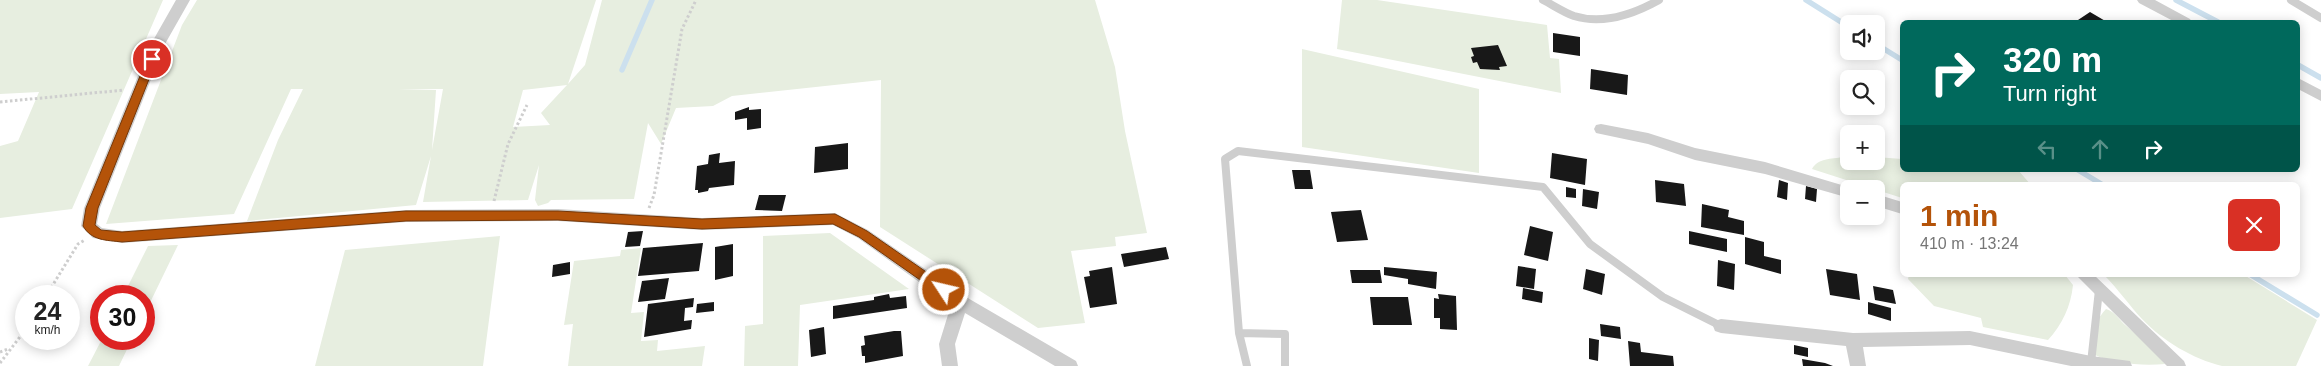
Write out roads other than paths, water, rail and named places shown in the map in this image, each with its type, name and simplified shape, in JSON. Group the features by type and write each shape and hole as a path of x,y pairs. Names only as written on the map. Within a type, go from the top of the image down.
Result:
{"street":[{"path":"183,0 158,44 92,208 89,226 98,234 122,237 406,216 558,215 702,224 835,219 863,234 960,302 1070,366"},
{"path":"2144,0 2181,20"},
{"path":"2300,84 2321,96"},
{"path":"1600,129 1648,139 1695,154 1765,168 1840,189"},
{"path":"1885,203 1900,207"},
{"path":"2086,277 2178,366"},
{"path":"950,366 947,344 960,302"},
{"path":"1721,326 1853,340 1970,338 2091,364 2124,366"},
{"path":"1853,340 1858,366"}],"lane":[{"path":"1543,0 1574,16 1599,20 1626,15 1659,0"},
{"path":"2291,0 2321,18"},
{"path":"1248,366 1239,333 1225,159 1238,151 1543,187 1590,244 1663,297 1721,326"},
{"path":"2091,364 2099,290"},
{"path":"1239,333 1285,334 1285,366"}],"waterway":[{"path":"622,70 652,0"},
{"path":"1806,0 1840,21"},
{"path":"2176,0 2214,20"},
{"path":"1885,50 1900,59"},
{"path":"2300,66 2321,78"},
{"path":"2081,172 2098,182"},
{"path":"2254,277 2317,315"}]}
